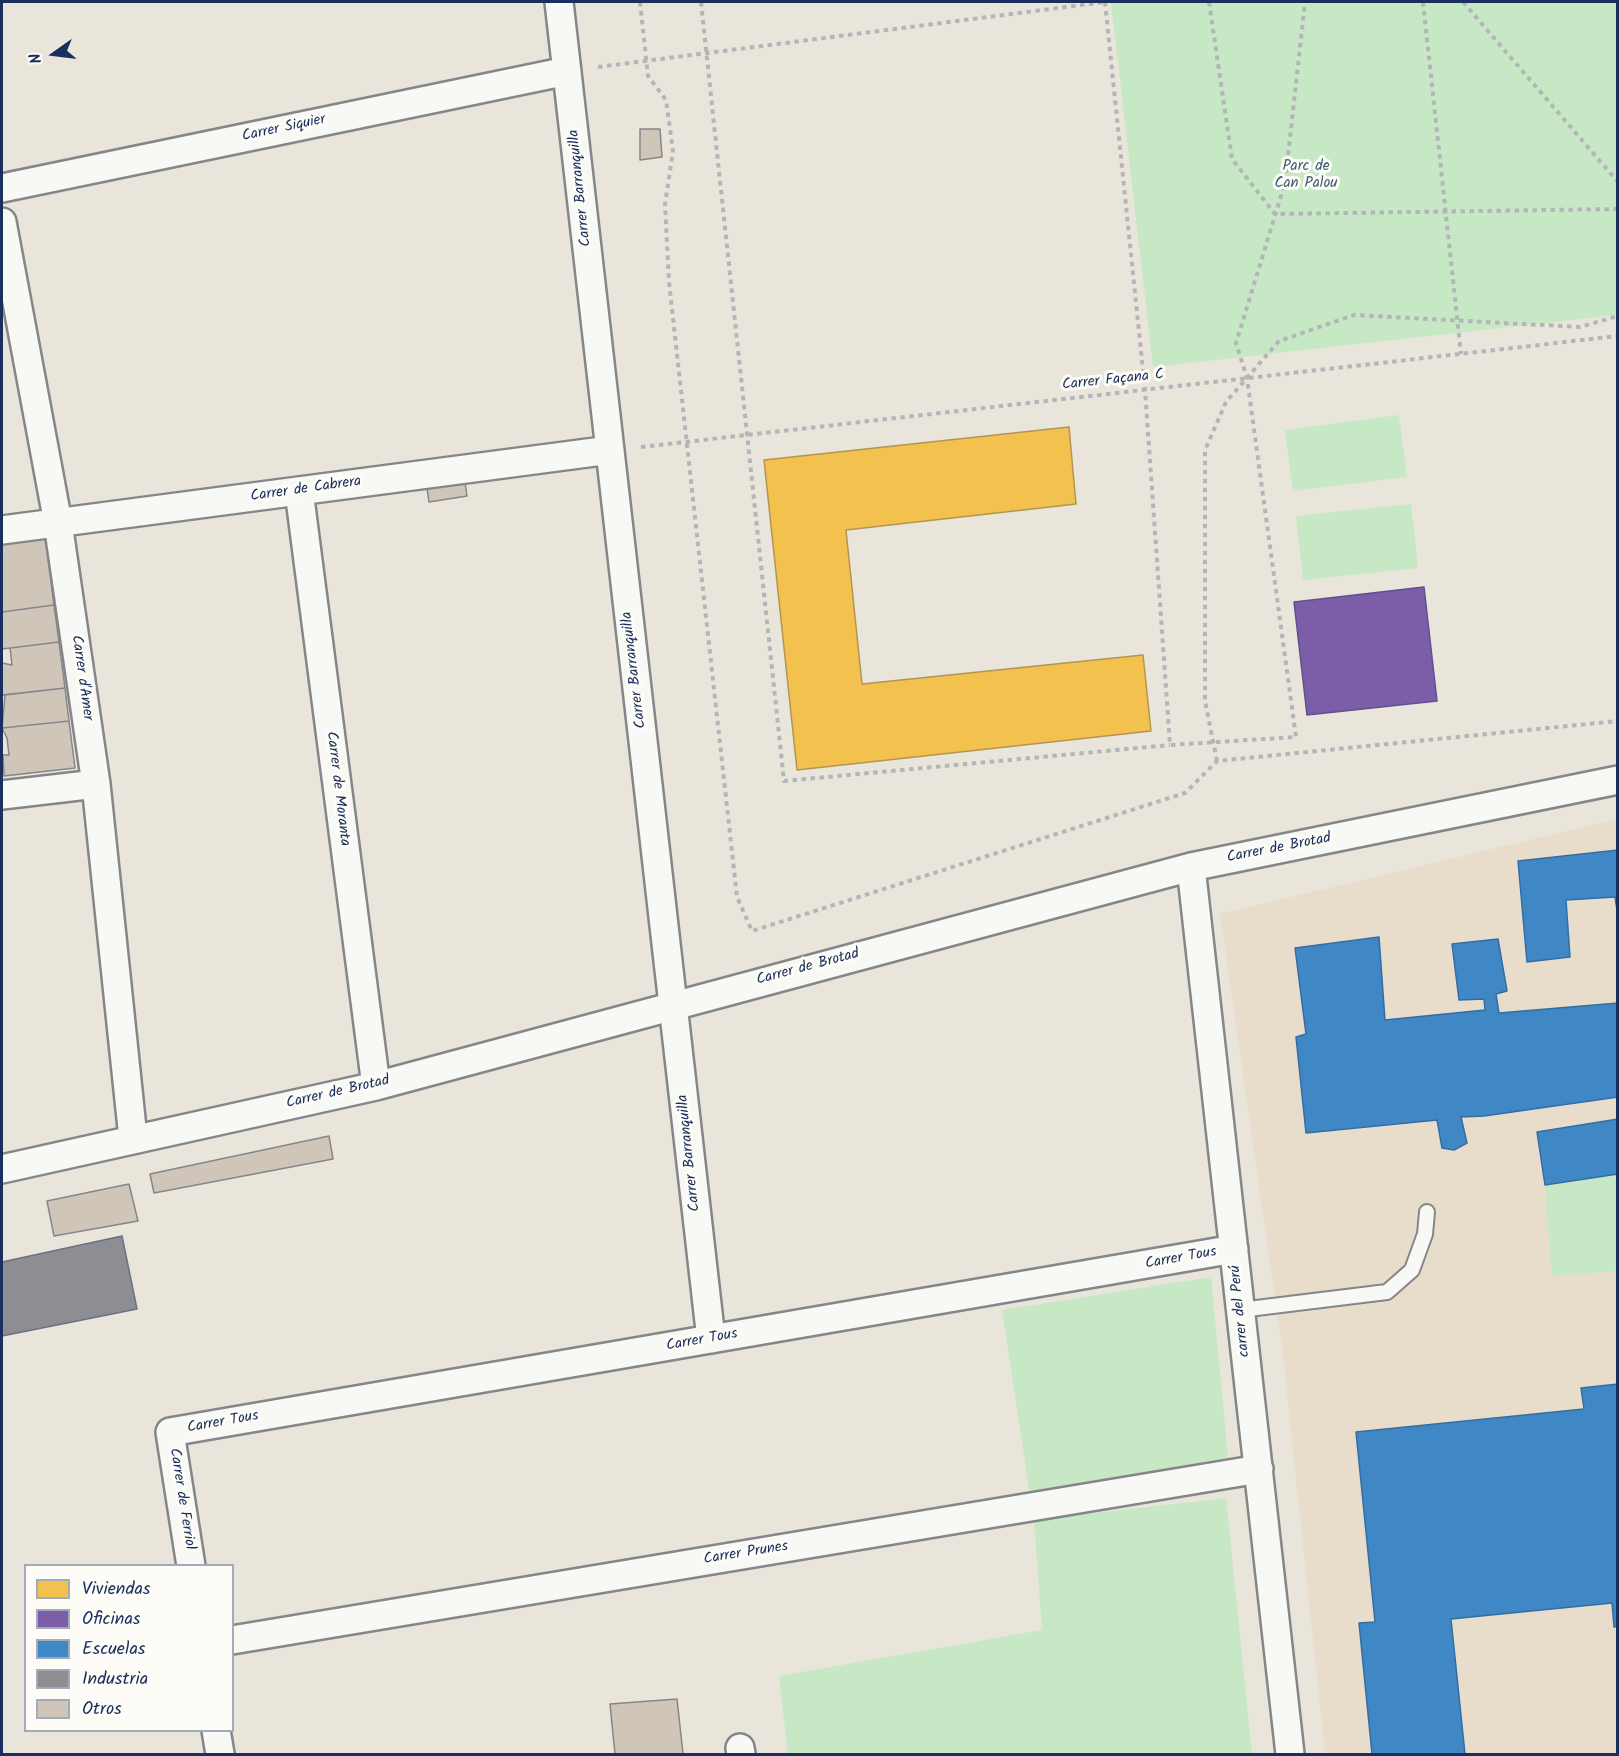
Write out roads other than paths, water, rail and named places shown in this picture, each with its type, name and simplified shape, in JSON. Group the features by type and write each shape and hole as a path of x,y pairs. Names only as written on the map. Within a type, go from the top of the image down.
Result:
{"street":[{"name":"Carrer Barranquilla","path":"560,2 711,1339"},
{"name":"Carrer Siquier","path":"2,188 567,71"},
{"name":"Carrer d'Amer","path":"2,222 58,523 96,784 133,1138"},
{"name":"Carrer de Cabrera","path":"2,530 610,450"},
{"name":"Carrer de Moranta","path":"299,491 376,1086"},
{"name":"Carrer de Brotad","path":"2,1169 133,1138 376,1086 674,1004 1191,867 1617,780"},
{"path":"2,795 96,784"},
{"name":"carrer del Perú","path":"1191,867 1290,1755"},
{"name":"Carrer Tous","path":"170,1432 1234,1250"},
{"name":"Carrer de Ferriol","path":"170,1432 191,1564"},
{"name":"Carrer Prunes","path":"234,1640 1258,1469"},
{"path":"216,1732 220,1755"}],"lane":[{"path":"1240,1310 1387,1292 1412,1270 1425,1234 1427,1212"}],"park label":[{"name":"Parc de Can Palou","path":"1306,176"}]}
